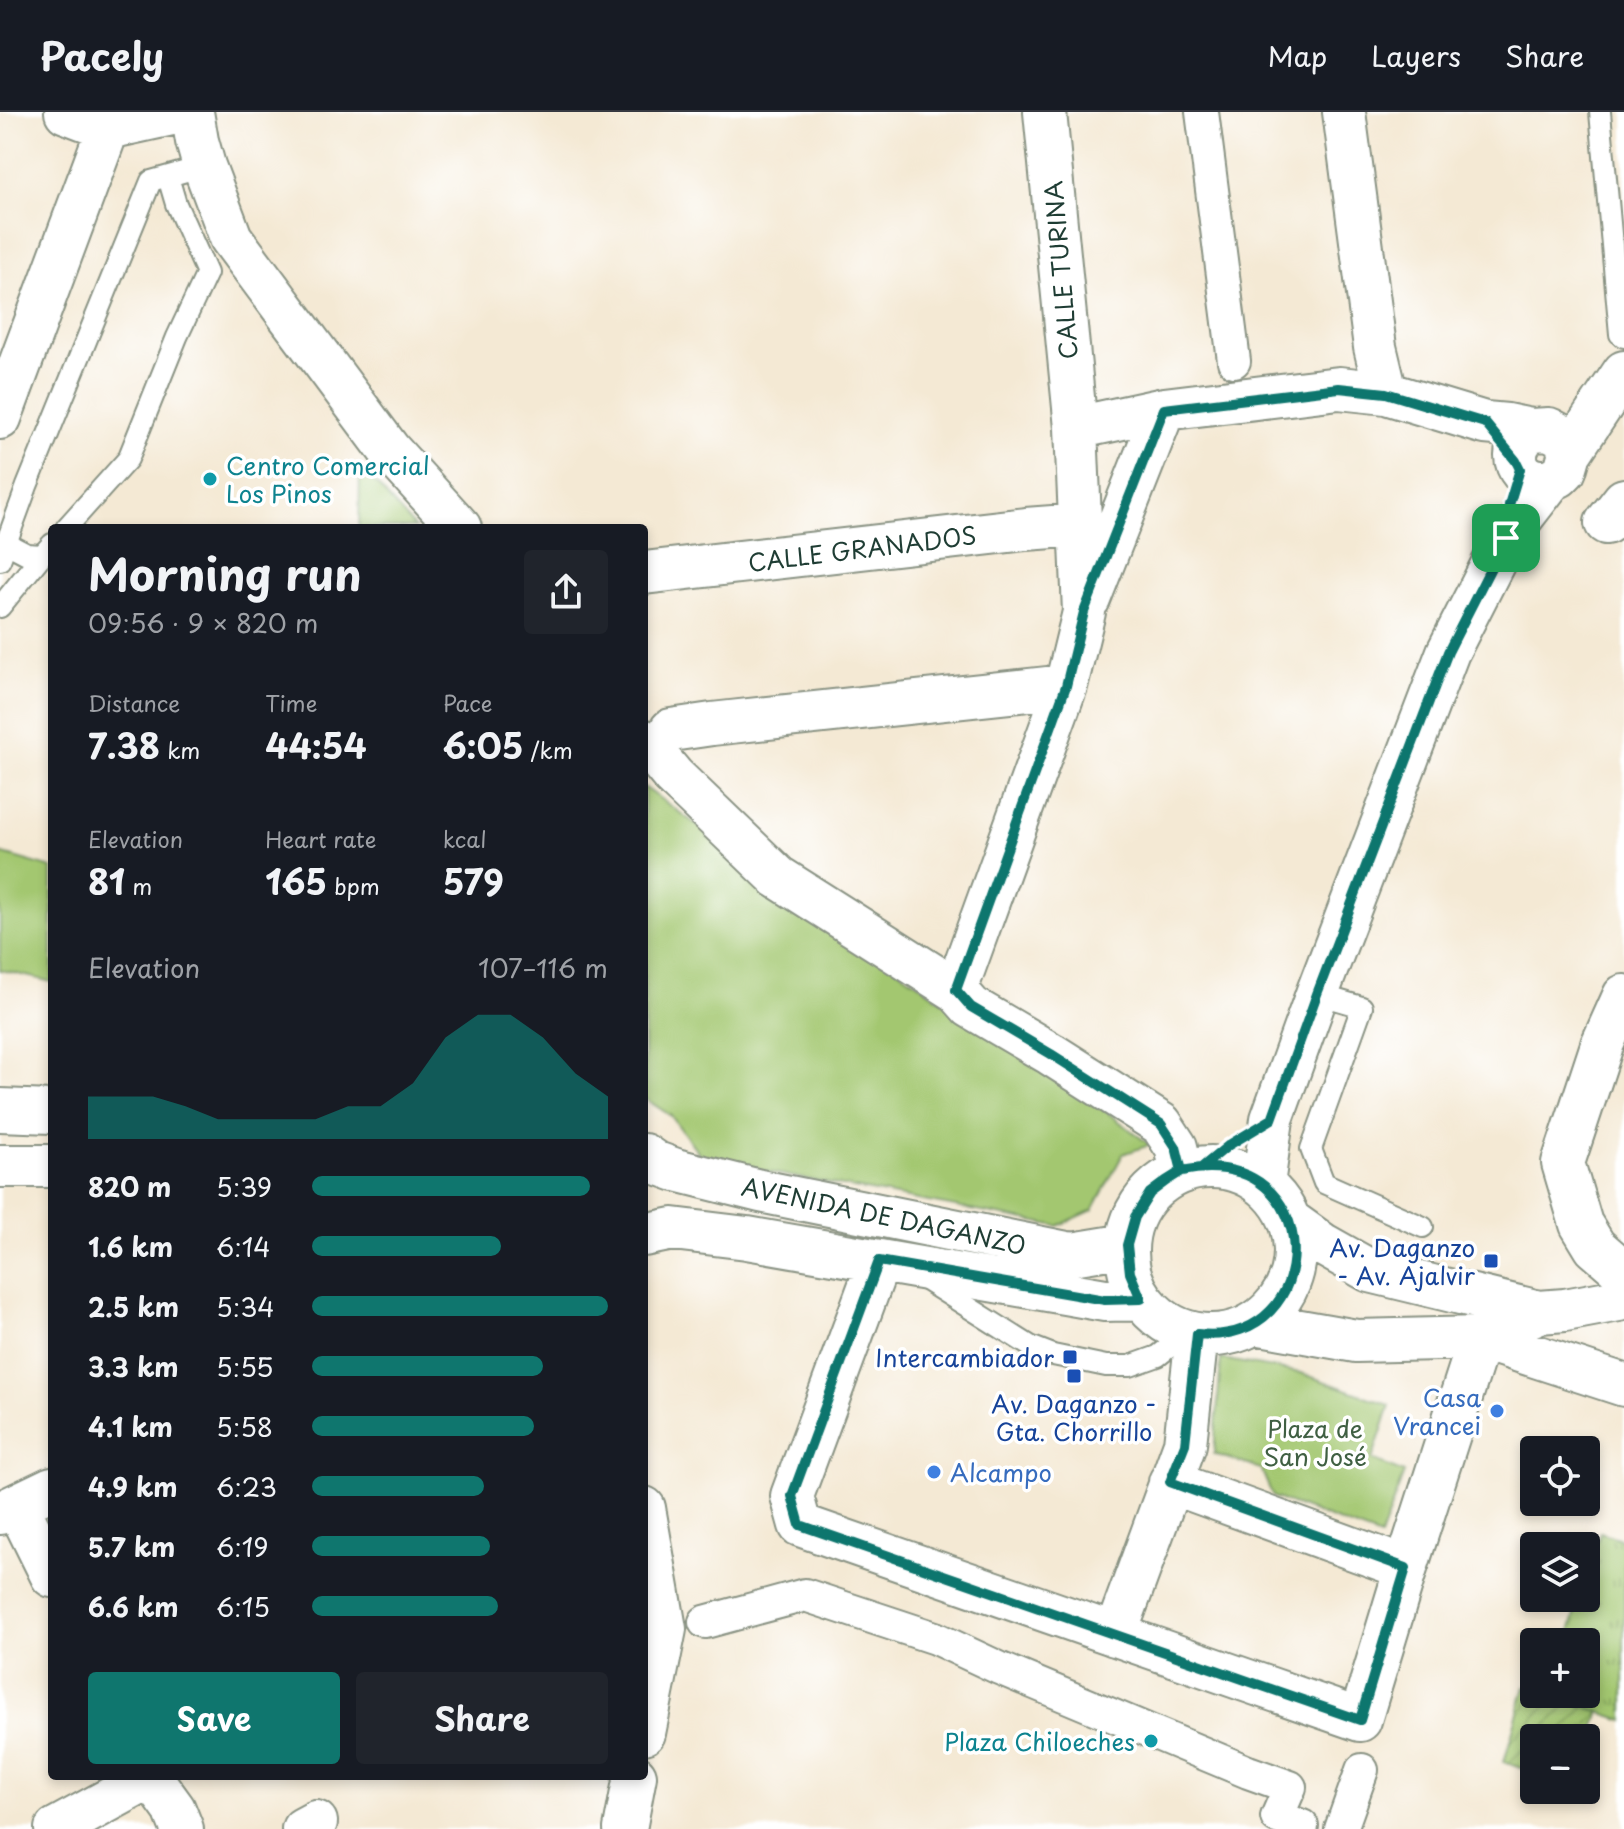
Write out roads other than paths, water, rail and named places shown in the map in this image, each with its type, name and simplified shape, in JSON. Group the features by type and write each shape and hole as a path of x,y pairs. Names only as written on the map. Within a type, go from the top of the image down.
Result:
{"street":[{"path":"66,112 108,128 181,112"},
{"path":"192,112 197,141 186,172 231,238 390,451 456,524"},
{"name":"CALLE TURINA","path":"1045,112 1076,428 1084,612"},
{"path":"1202,112 1234,361"},
{"path":"1344,112 1375,347 1386,393"},
{"path":"0,418 108,128"},
{"path":"1263,1185 1272,1119 1448,652 1506,538 1531,509 1539,454 1580,404 1624,363"},
{"path":"1539,454 1624,372"},
{"path":"1076,428 1164,409 1339,388 1386,393 1485,423 1539,454"},
{"path":"956,990 1066,686 1084,612 1164,409"},
{"name":"CALLE GRANADOS","path":"648,573 1080,525"},
{"path":"1066,686 676,732 673,776 778,877 956,990 971,1007 1161,1124 1191,1170"},
{"path":"1624,996 1602,1045 1563,1163 1581,1224 1595,1247 1624,1272"},
{"path":"0,1110 48,1112"},
{"path":"1191,1170 1223,1168 1245,1173 1279,1201 1290,1221 1295,1249 1291,1278 1277,1304 1255,1323 1234,1332 1211,1336 1192,1333 1161,1319 1141,1299 1130,1273 1127,1245 1135,1217 1150,1193 1272,1119"},
{"name":"AVENIDA DE DAGANZO","path":"648,1158 676,1170 760,1191 1072,1254 1127,1245"},
{"path":"0,1166 48,1166"},
{"path":"1290,1221 1322,1244 1370,1271 1539,1312 1624,1299"},
{"name":"AVENIDA DE DAGANZO","path":"648,1234 673,1229 747,1238 1105,1300 1141,1299"},
{"path":"891,1264 792,1496 800,1525 1360,1720 1480,1338 1539,1312"},
{"path":"1255,1323 1356,1341 1480,1338 1624,1385"},
{"path":"1115,1635 1185,1444 1192,1333"},
{"path":"1170,1482 1406,1568"},
{"path":"23,1502 48,1566"},
{"path":"648,1531 665,1629 648,1713"},
{"path":"705,1622 805,1595 935,1638 999,1668 1290,1787 1277,1817 1302,1826"},
{"path":"1341,1829 1362,1770"},
{"path":"56,1829 146,1780"},
{"path":"153,1780 174,1809 182,1829"},
{"path":"625,1829 634,1780"}],"lane":[{"path":"1600,112 1620,334 1624,337"},
{"path":"70,524 128,459 177,337 207,273 176,204 186,172"},
{"path":"47,550 27,554 3,551 151,181 186,172"},
{"path":"0,607 47,550"},
{"path":"1317,994 1362,1007 1311,1149 1324,1183 1423,1227"},
{"path":"891,1264 1030,1346 1053,1355 1106,1366 1130,1366 1158,1356 1192,1333"}],"place":[{"name":"Centro Comercial Los Pinos","path":"210,479"},
{"name":"Av. Daganzo - Av. Ajalvir","path":"1491,1261"},
{"name":"Intercambiador","path":"1070,1357"},
{"name":"Av. Daganzo - Gta. Chorrillo","path":"1074,1376"},
{"name":"Casa Vrancei","path":"1497,1411"},
{"name":"Alcampo","path":"934,1472"},
{"name":"Plaza Chiloeches","path":"1151,1741"}],"park label":[{"name":"Plaza de San José","path":"1315,1442"}]}
